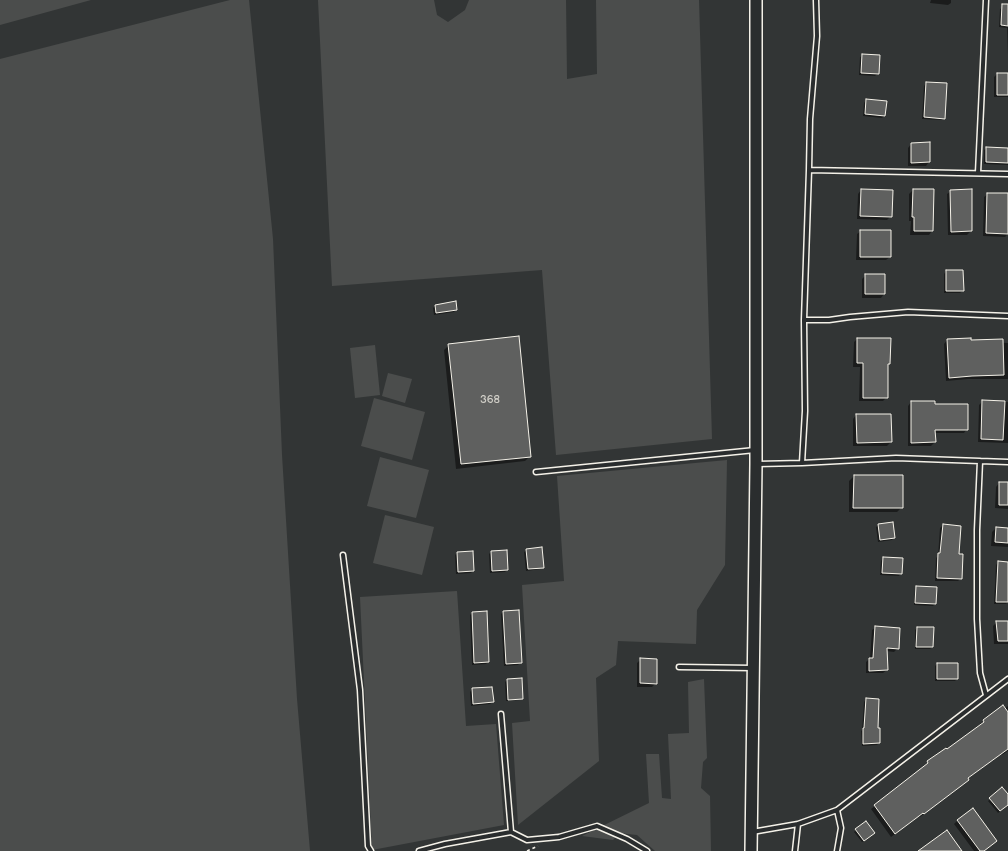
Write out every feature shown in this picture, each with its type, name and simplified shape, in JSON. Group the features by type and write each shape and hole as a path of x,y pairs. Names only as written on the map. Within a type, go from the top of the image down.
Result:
{"main road":[{"path":"751,851 756,464 756,0"}],"lane":[{"path":"802,463 805,411 804,320 810,119 817,36 816,0"},
{"path":"978,174 986,0"},
{"path":"809,170 1008,174"},
{"path":"804,320 828,320 908,312 1008,316"},
{"path":"536,472 756,450"},
{"path":"756,464 896,458 1008,462"},
{"path":"980,461 977,530 978,619 980,673 986,695"},
{"path":"343,555 360,690 368,846 371,851"},
{"path":"679,667 753,668"},
{"path":"752,832 798,824 837,810 1008,679"},
{"path":"501,714 511,832"},
{"path":"837,810 841,828 837,851"},
{"path":"795,851 798,824"},
{"path":"419,851 445,844 511,832 527,840 559,837 597,826 627,839 647,851"}],"shaded area":[{"path":"0,0 91,0 0,25"},
{"path":"230,0 249,0 273,239 282,455 297,699 310,851 0,851 0,59"},
{"path":"318,0 434,0 437,15 448,22 465,10 469,0 566,0 567,79 597,74 596,0 699,0 712,439 556,455 542,270 332,286"},
{"path":"375,345 380,395 355,398 350,348"},
{"path":"388,373 412,379 405,403 382,396"},
{"path":"374,398 425,412 412,460 361,446"},
{"path":"380,457 429,470 416,518 367,506"},
{"path":"727,460 725,565 697,610 696,644 618,641 616,665 596,678 599,761 518,825 512,723 530,721 522,585 564,581 557,476"},
{"path":"385,515 434,527 422,575 373,563"},
{"path":"457,591 466,726 496,724 504,825 372,850 360,597"},
{"path":"704,679 707,758 703,762 701,788 710,796 711,851 655,851 637,835 619,833 613,840 582,836 649,803 646,754 659,754 662,798 671,799 668,734 689,733 688,682"}],"building":[{"path":"1002,4 1008,4 1008,26 1001,25"},
{"path":"862,54 880,55 879,74 861,73"},
{"path":"997,73 1008,73 1008,95 997,95"},
{"path":"926,82 947,83 945,119 924,117"},
{"path":"866,99 887,101 885,116 865,114"},
{"path":"930,142 930,162 911,163 911,143"},
{"path":"986,147 1008,148 1008,163 986,162"},
{"path":"861,189 893,190 892,217 860,216"},
{"path":"913,189 934,189 933,231 914,231 914,217 912,217"},
{"path":"972,189 972,231 951,232 950,190"},
{"path":"987,193 1008,193 1008,234 986,233"},
{"path":"860,230 891,230 891,257 860,257"},
{"path":"946,270 963,270 964,291 946,291"},
{"path":"865,274 885,274 885,294 865,294"},
{"path":"456,301 457,310 436,313 435,305"},
{"path":"519,336 531,457 461,464 448,344"},
{"path":"857,338 891,338 890,364 888,364 888,398 863,398 863,363 857,363"},
{"path":"971,338 971,340 1003,339 1004,375 949,378 947,339"},
{"path":"982,400 1005,401 1003,440 981,439"},
{"path":"911,401 935,401 935,404 968,404 968,430 935,430 936,442 911,443"},
{"path":"856,414 891,414 892,442 857,443"},
{"path":"854,475 903,475 903,508 853,508"},
{"path":"999,482 1008,482 1008,505 999,505"},
{"path":"893,522 895,538 880,540 878,524"},
{"path":"943,524 961,526 959,554 963,554 962,579 937,578 938,553 940,553"},
{"path":"996,527 1008,528 1008,543 995,542"},
{"path":"542,547 544,568 528,569 526,549"},
{"path":"507,550 508,570 492,571 491,551"},
{"path":"473,551 474,571 458,572 457,552"},
{"path":"883,557 903,558 902,574 882,573"},
{"path":"998,561 1008,562 1008,602 996,602"},
{"path":"916,586 937,587 936,604 915,603"},
{"path":"519,610 522,663 506,664 503,611"},
{"path":"487,611 489,662 474,663 472,612"},
{"path":"996,621 1008,621 1008,641 998,641"},
{"path":"875,626 900,628 899,649 887,648 888,670 869,671 869,658 873,658"},
{"path":"917,627 934,627 933,647 916,647"},
{"path":"640,658 657,659 657,684 640,683"},
{"path":"937,663 958,663 958,679 937,679"},
{"path":"522,678 523,699 508,700 507,679"},
{"path":"492,687 494,702 473,704 472,688"},
{"path":"866,698 879,699 878,728 880,728 880,743 863,744"},
{"path":"1003,705 1008,712 1008,749 968,778 969,780 924,814 923,813 895,834 874,805 928,763 927,761 946,748 947,749 984,722 983,720"},
{"path":"1002,787 1008,794 1008,805 1000,811 989,798"},
{"path":"973,808 997,841 984,851 980,851 957,820"},
{"path":"866,821 875,833 864,841 855,829"},
{"path":"947,830 962,851 918,851"}]}
